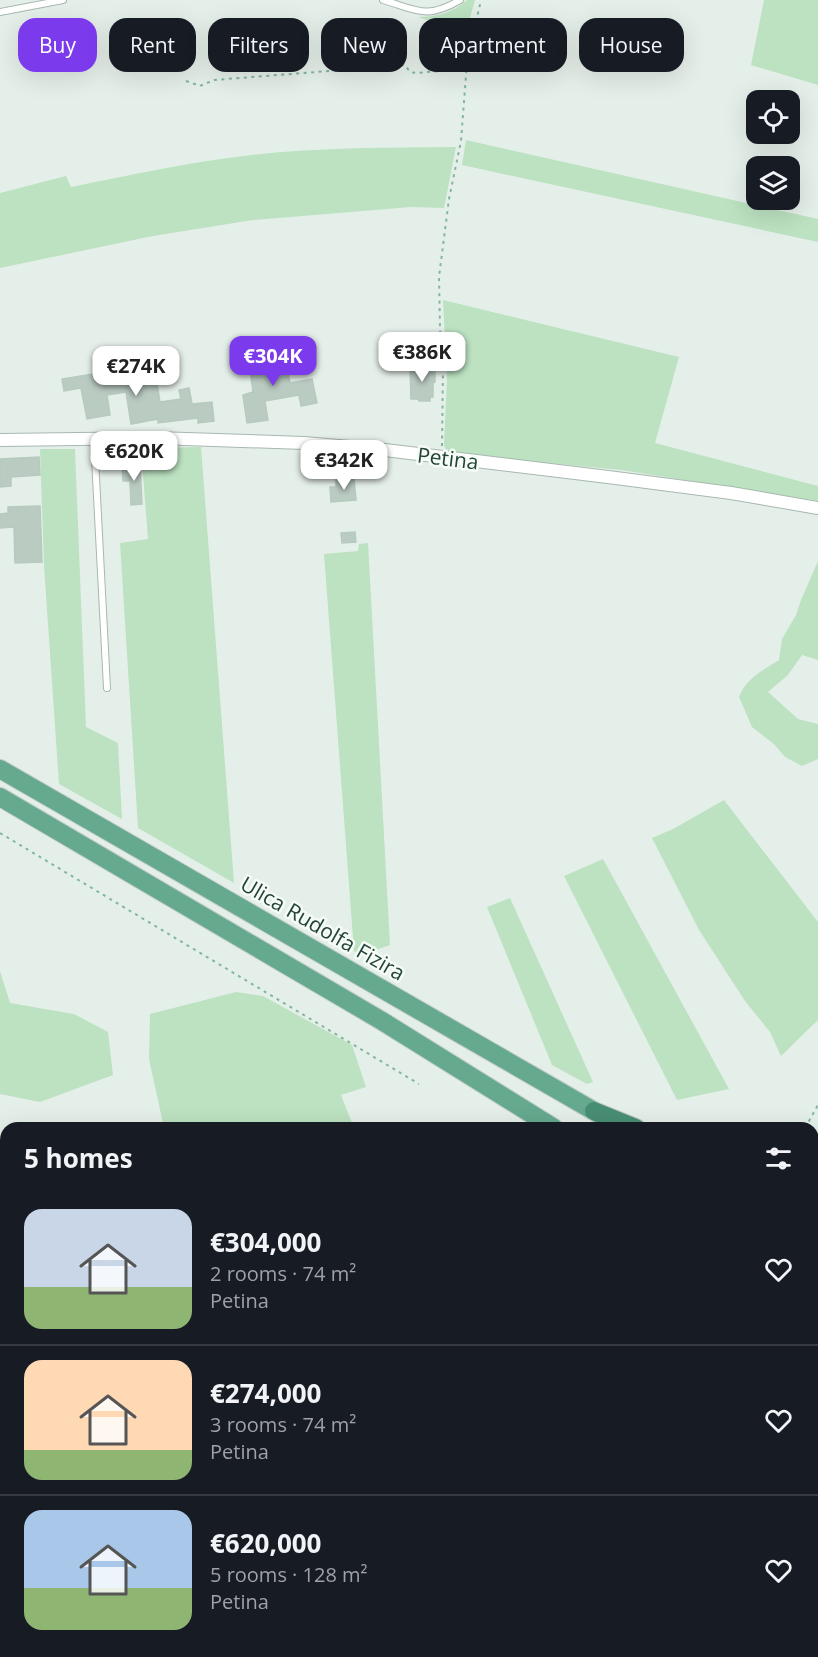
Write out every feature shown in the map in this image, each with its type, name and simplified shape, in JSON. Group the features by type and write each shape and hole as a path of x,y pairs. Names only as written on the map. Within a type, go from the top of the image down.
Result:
{"highway":[{"path":"594,1111 621,1122"}],"main road":[{"name":"Ulica Rudolfa Fizira","path":"0,770 613,1122"},
{"path":"0,797 382,1021 544,1122"}],"street":[{"name":"Petina","path":"1,439 191,438 284,442 440,456 731,493 818,508"}],"lane":[{"path":"0,12 63,0"},
{"path":"383,0 426,13 442,10 460,0"},
{"path":"94,439 107,688"}],"path":[{"path":"477,18 481,0"},
{"path":"186,81 200,86 214,80 405,65 410,72 429,72"},
{"path":"440,456 443,368 439,320 439,277 449,199 460,141 466,72"},
{"path":"0,833 419,1084"},
{"path":"808,1122 818,1105"}],"green space":[{"path":"467,0 475,0 470,18 418,17 432,16 456,8"},
{"path":"764,0 818,0 818,85 751,65"},
{"path":"466,140 746,203 746,210 778,210 818,219 818,242 462,165"},
{"path":"456,147 444,208 411,207 253,220 153,236 0,268 0,193 66,176 71,187 183,165 276,152 353,148"},
{"path":"443,300 679,357 655,443 818,486 818,501 621,470 447,453 444,445 447,377"},
{"path":"201,447 234,883 138,828 120,543 148,539 141,448"},
{"path":"40,449 75,449 86,727 118,743 122,819 59,784 44,566"},
{"path":"368,543 390,945 361,955 354,951 324,554 358,551 359,544"},
{"path":"818,561 818,660 802,655 788,675 768,692 798,719 818,724 818,759 802,766 785,757 774,744 752,727 739,697 751,680 779,660 782,639 796,615"},
{"path":"724,800 818,922 818,1020 781,1056 770,1032 745,1001 699,930 652,838 673,829"},
{"path":"603,859 729,1089 677,1100 564,876"},
{"path":"510,898 593,1082 587,1084 552,1065 487,907"},
{"path":"0,971 10,1003 74,1014 108,1032 113,1075 40,1102 0,1094"},
{"path":"236,992 263,996 352,1045 366,1087 341,1095 352,1122 163,1122 149,1059 150,1014"}],"building":[{"path":"280,353 283,364 286,363 290,383 312,379 317,403 301,406 299,395 265,401 268,420 247,423 243,395 253,392 249,361"},
{"path":"154,365 160,402 181,399 179,390 189,388 192,404 212,402 214,421 198,423 198,418 158,423 158,419 131,424 126,392 107,395 110,415 87,419 81,388 64,391 62,379"},
{"path":"435,367 433,397 430,397 430,401 411,399 410,368"},
{"path":"39,457 40,475 11,477 11,486 0,487 0,459"},
{"path":"122,465 140,465 142,504 131,505 130,481 123,481"},
{"path":"354,478 356,500 331,502 330,487 336,487 336,480"},
{"path":"40,506 42,562 15,563 14,527 0,528 0,514 8,513 8,507"},
{"path":"355,532 356,542 342,543 341,533"}]}
